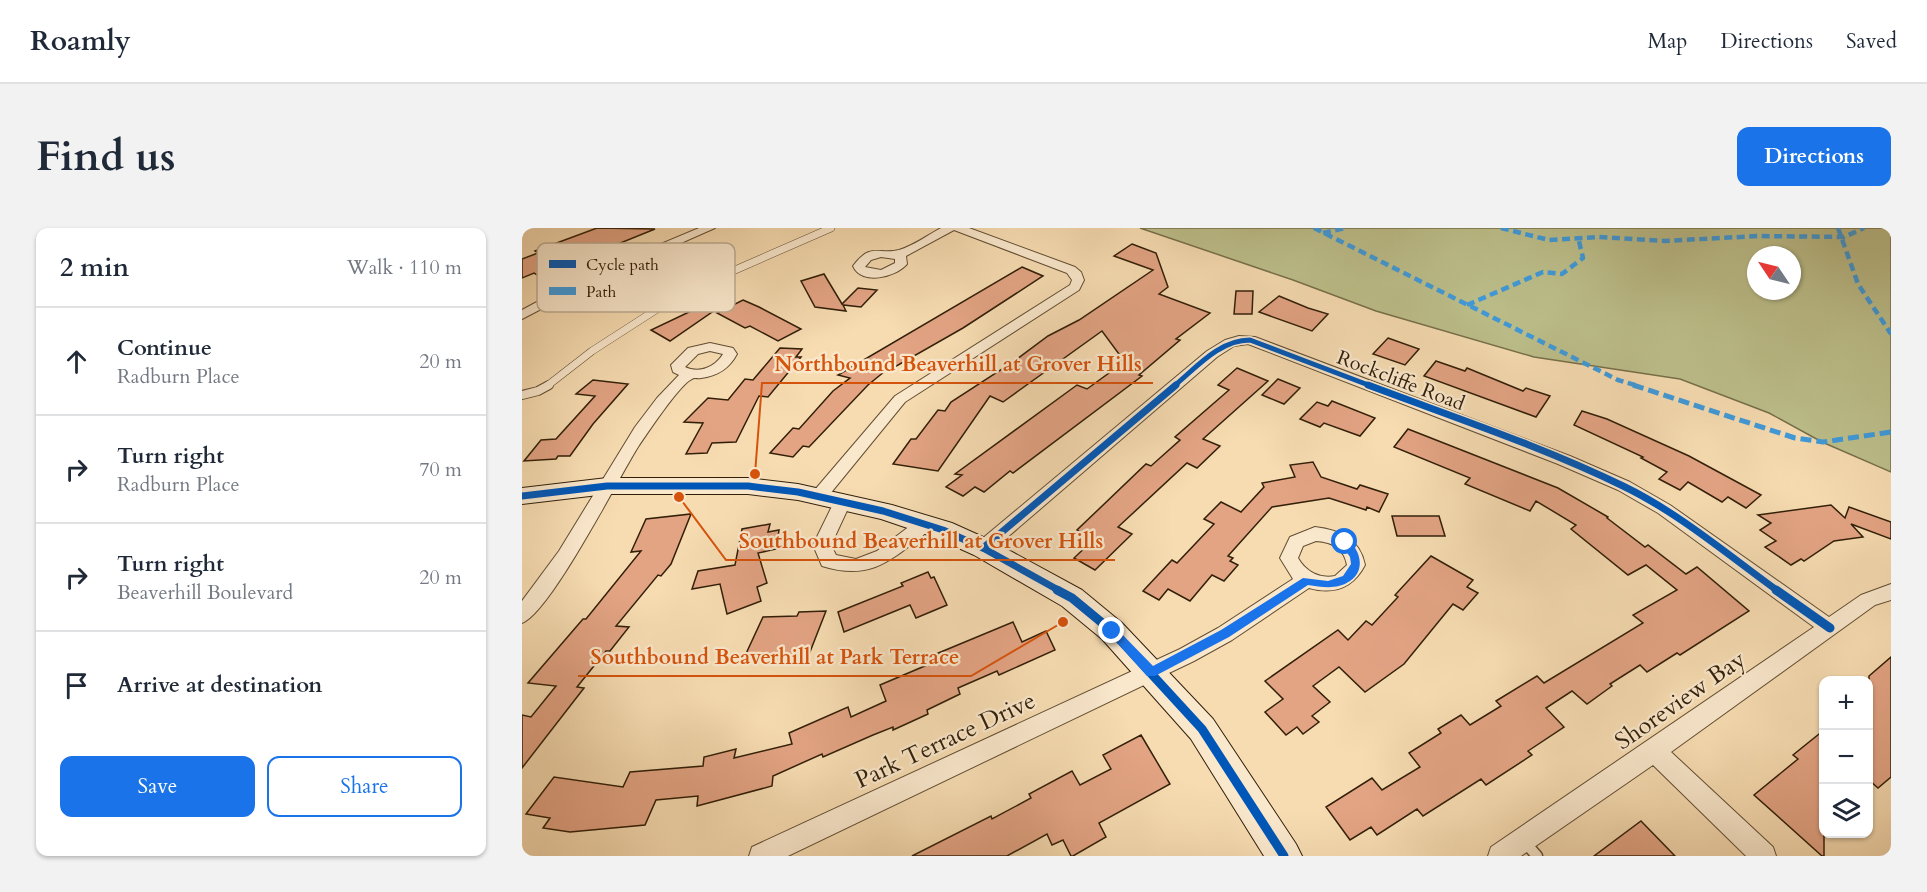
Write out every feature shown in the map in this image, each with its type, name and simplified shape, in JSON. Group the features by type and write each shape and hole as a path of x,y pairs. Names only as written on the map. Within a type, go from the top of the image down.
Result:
{"street":[{"path":"674,243 709,228"},
{"path":"898,255 950,228"},
{"path":"925,524 884,556 857,566 829,561 822,545 830,499 900,399 1064,294 1075,286 1078,280 1077,275 1071,270 959,228"},
{"path":"522,315 537,307"},
{"name":"Rockcliffe Road","path":"983,548 1212,354 1239,339 1250,340 1564,460 1624,486 1664,509 1830,628"},
{"path":"522,615 541,595 568,554 630,444 651,413 688,374"},
{"path":"527,493 607,486 748,486 830,499 883,511 925,524 983,548 1072,598 1112,631 1202,729 1284,856"},
{"name":"Park Terrace Drive","path":"761,856 1151,672 1225,634 1307,580"},
{"name":"Shoreview Bay","path":"1500,856 1530,848 1654,751 1868,600 1891,592"},
{"path":"1654,751 1764,856"}],"lane":[{"path":"735,271 831,228"},
{"path":"522,395 530,395 545,388 580,359 623,329 653,312"}],"green space":[{"path":"1140,228 1891,228 1891,472 1822,442 1769,413 1680,379 1534,357 1376,311"}],"building":[{"path":"597,228 655,229 620,243 557,243"},
{"path":"1132,244 1156,253 1168,287 1159,294 1210,313 1176,339 1180,340 1139,375 1142,376 1013,473 1010,471 984,492 975,487 963,496 946,487 962,475 955,474 1077,385 1087,389 1124,362 1114,357 1119,354 1102,331 1003,402 990,396 938,471 893,464 911,439 916,439 938,410 945,411 951,402 1013,362 1048,336 1079,320 1153,270 1114,256"},
{"path":"537,253 537,275 534,273 522,278 522,259"},
{"path":"1022,267 1043,276 963,328 893,368 890,367 868,385 809,447 803,446 793,457 770,453 793,428 799,429 833,391 850,378 838,375"},
{"path":"824,274 842,304 858,288 877,290 861,307 843,305 846,311 815,307 801,281"},
{"path":"1236,291 1253,291 1252,314 1234,314"},
{"path":"1279,296 1328,314 1312,331 1259,312"},
{"path":"743,300 801,329 778,341 750,326 745,328 717,313 735,312 735,304"},
{"path":"689,312 712,312 670,341 651,330"},
{"path":"1388,338 1419,349 1405,365 1373,354"},
{"path":"780,348 802,349 796,357 801,357 768,397 759,396 736,442 712,443 707,453 686,454 703,423 684,422 708,398 728,400 745,379 753,380"},
{"path":"1436,361 1465,371 1467,368 1523,391 1526,388 1550,396 1536,417 1424,376"},
{"path":"1237,368 1268,381 1203,439 1220,446 1197,468 1187,463 1118,527 1132,534 1095,570 1074,558 1093,540 1077,530 1146,464 1151,466 1180,440 1175,437 1229,390 1218,385"},
{"path":"1278,379 1300,388 1284,404 1262,395"},
{"path":"593,380 628,384 593,424 570,456 524,461 541,440 556,439 595,396 576,394"},
{"path":"1332,401 1375,418 1360,436 1324,423 1320,427 1300,419 1317,402 1328,406"},
{"path":"1582,411 1607,419 1689,456 1761,495 1746,508 1728,497 1722,502 1688,482 1680,490 1659,479 1667,472 1641,458 1643,457 1574,425"},
{"path":"1408,429 1558,488 1608,517 1645,547 1648,545 1686,574 1697,567 1749,611 1680,655 1677,653 1647,672 1640,665 1610,684 1612,686 1587,704 1572,691 1546,708 1564,727 1528,751 1532,755 1486,785 1481,779 1423,816 1417,809 1377,835 1371,827 1350,840 1326,807 1372,778 1382,790 1420,767 1409,753 1441,733 1438,729 1461,715 1470,725 1501,706 1496,701 1537,676 1544,683 1643,623 1633,615 1677,590 1646,565 1628,575 1571,529 1576,525 1536,501 1530,511 1465,484 1470,478 1394,447"},
{"path":"1313,462 1321,477 1357,489 1360,485 1388,494 1379,512 1329,498 1272,507 1228,556 1233,558 1230,561 1238,565 1224,581 1212,575 1190,601 1168,589 1159,600 1143,591 1172,560 1177,563 1214,524 1204,519 1221,502 1241,512 1264,487 1262,483 1295,477 1290,465"},
{"path":"1831,505 1845,518 1849,507 1891,522 1891,539 1851,524 1863,537 1834,541 1804,561 1801,559 1791,565 1765,547 1776,541 1760,530 1771,523 1758,515"},
{"path":"691,514 671,564 661,576 658,575 616,626 629,627 577,687 584,688 522,768 522,715 531,717 556,686 528,683 583,619 586,619 641,551 631,552 646,519"},
{"path":"1392,516 1439,516 1445,536 1397,536"},
{"path":"770,524 768,532 779,530 776,549 758,553 767,583 757,587 761,601 727,614 720,584 692,589 698,571 735,565 742,529"},
{"path":"1431,556 1473,580 1467,587 1478,593 1463,610 1453,604 1404,664 1365,692 1339,667 1313,686 1330,702 1312,716 1319,722 1303,734 1297,727 1286,735 1265,712 1283,699 1265,681 1338,630 1348,640 1366,621 1372,625 1398,597 1395,595"},
{"path":"928,572 931,578 934,577 947,605 916,618 910,605 844,632 838,612 903,586 901,583"},
{"path":"826,611 808,657 744,658 763,617 797,616 799,612"},
{"path":"1013,622 1022,642 1046,631 1055,650 999,675 997,671 958,688 960,694 927,710 928,714 893,730 893,727 823,757 822,754 773,776 772,786 697,806 698,796 656,800 645,825 570,832 543,828 550,818 526,814 554,777 623,787 630,772 703,766 704,757 736,749 734,758 792,744 789,733 848,707 851,717 886,701 880,685 927,665 924,659"},
{"path":"1891,657 1891,777 1878,788 1873,784 1873,676 1869,676"},
{"path":"1819,734 1819,838 1824,838 1824,856 1754,795 1798,759 1793,755"},
{"path":"1141,735 1170,784 1099,823 1106,837 1073,856 1063,840 1052,845 1047,834 1007,856 912,856 991,816 992,819 1031,798 1029,794 1072,771 1080,785 1111,769 1103,755"},
{"path":"1641,821 1675,856 1594,856"}],"marked path":[{"path":"1314,228 1618,380 1795,438 1823,442 1891,432"},
{"path":"1323,233 1345,228"},
{"path":"1501,228 1549,240 1599,237 1664,241 1758,236 1844,237 1864,228"},
{"path":"1838,228 1844,239 1858,284 1871,307 1891,334"},
{"path":"1467,305 1543,272 1562,274 1583,258 1578,237"}],"cycle path":[{"path":"983,548 1212,354 1230,343 1250,340 1564,460 1624,486 1664,509 1830,628"},
{"path":"522,496 607,486 748,486 798,492 883,511 943,530 983,548 1072,598 1112,631 1202,729 1284,856"}],"place":[{"name":"Northbound Beaverhill at Grover Hills","path":"755,474"},
{"name":"Southbound Beaverhill at Grover Hills","path":"679,497"},
{"name":"Southbound Beaverhill at Park Terrace","path":"1063,622"}],"route":[{"path":"1112,631 1151,672 1225,634 1307,580 1328,585 1347,578 1356,565 1352,549 1345,542"}]}
